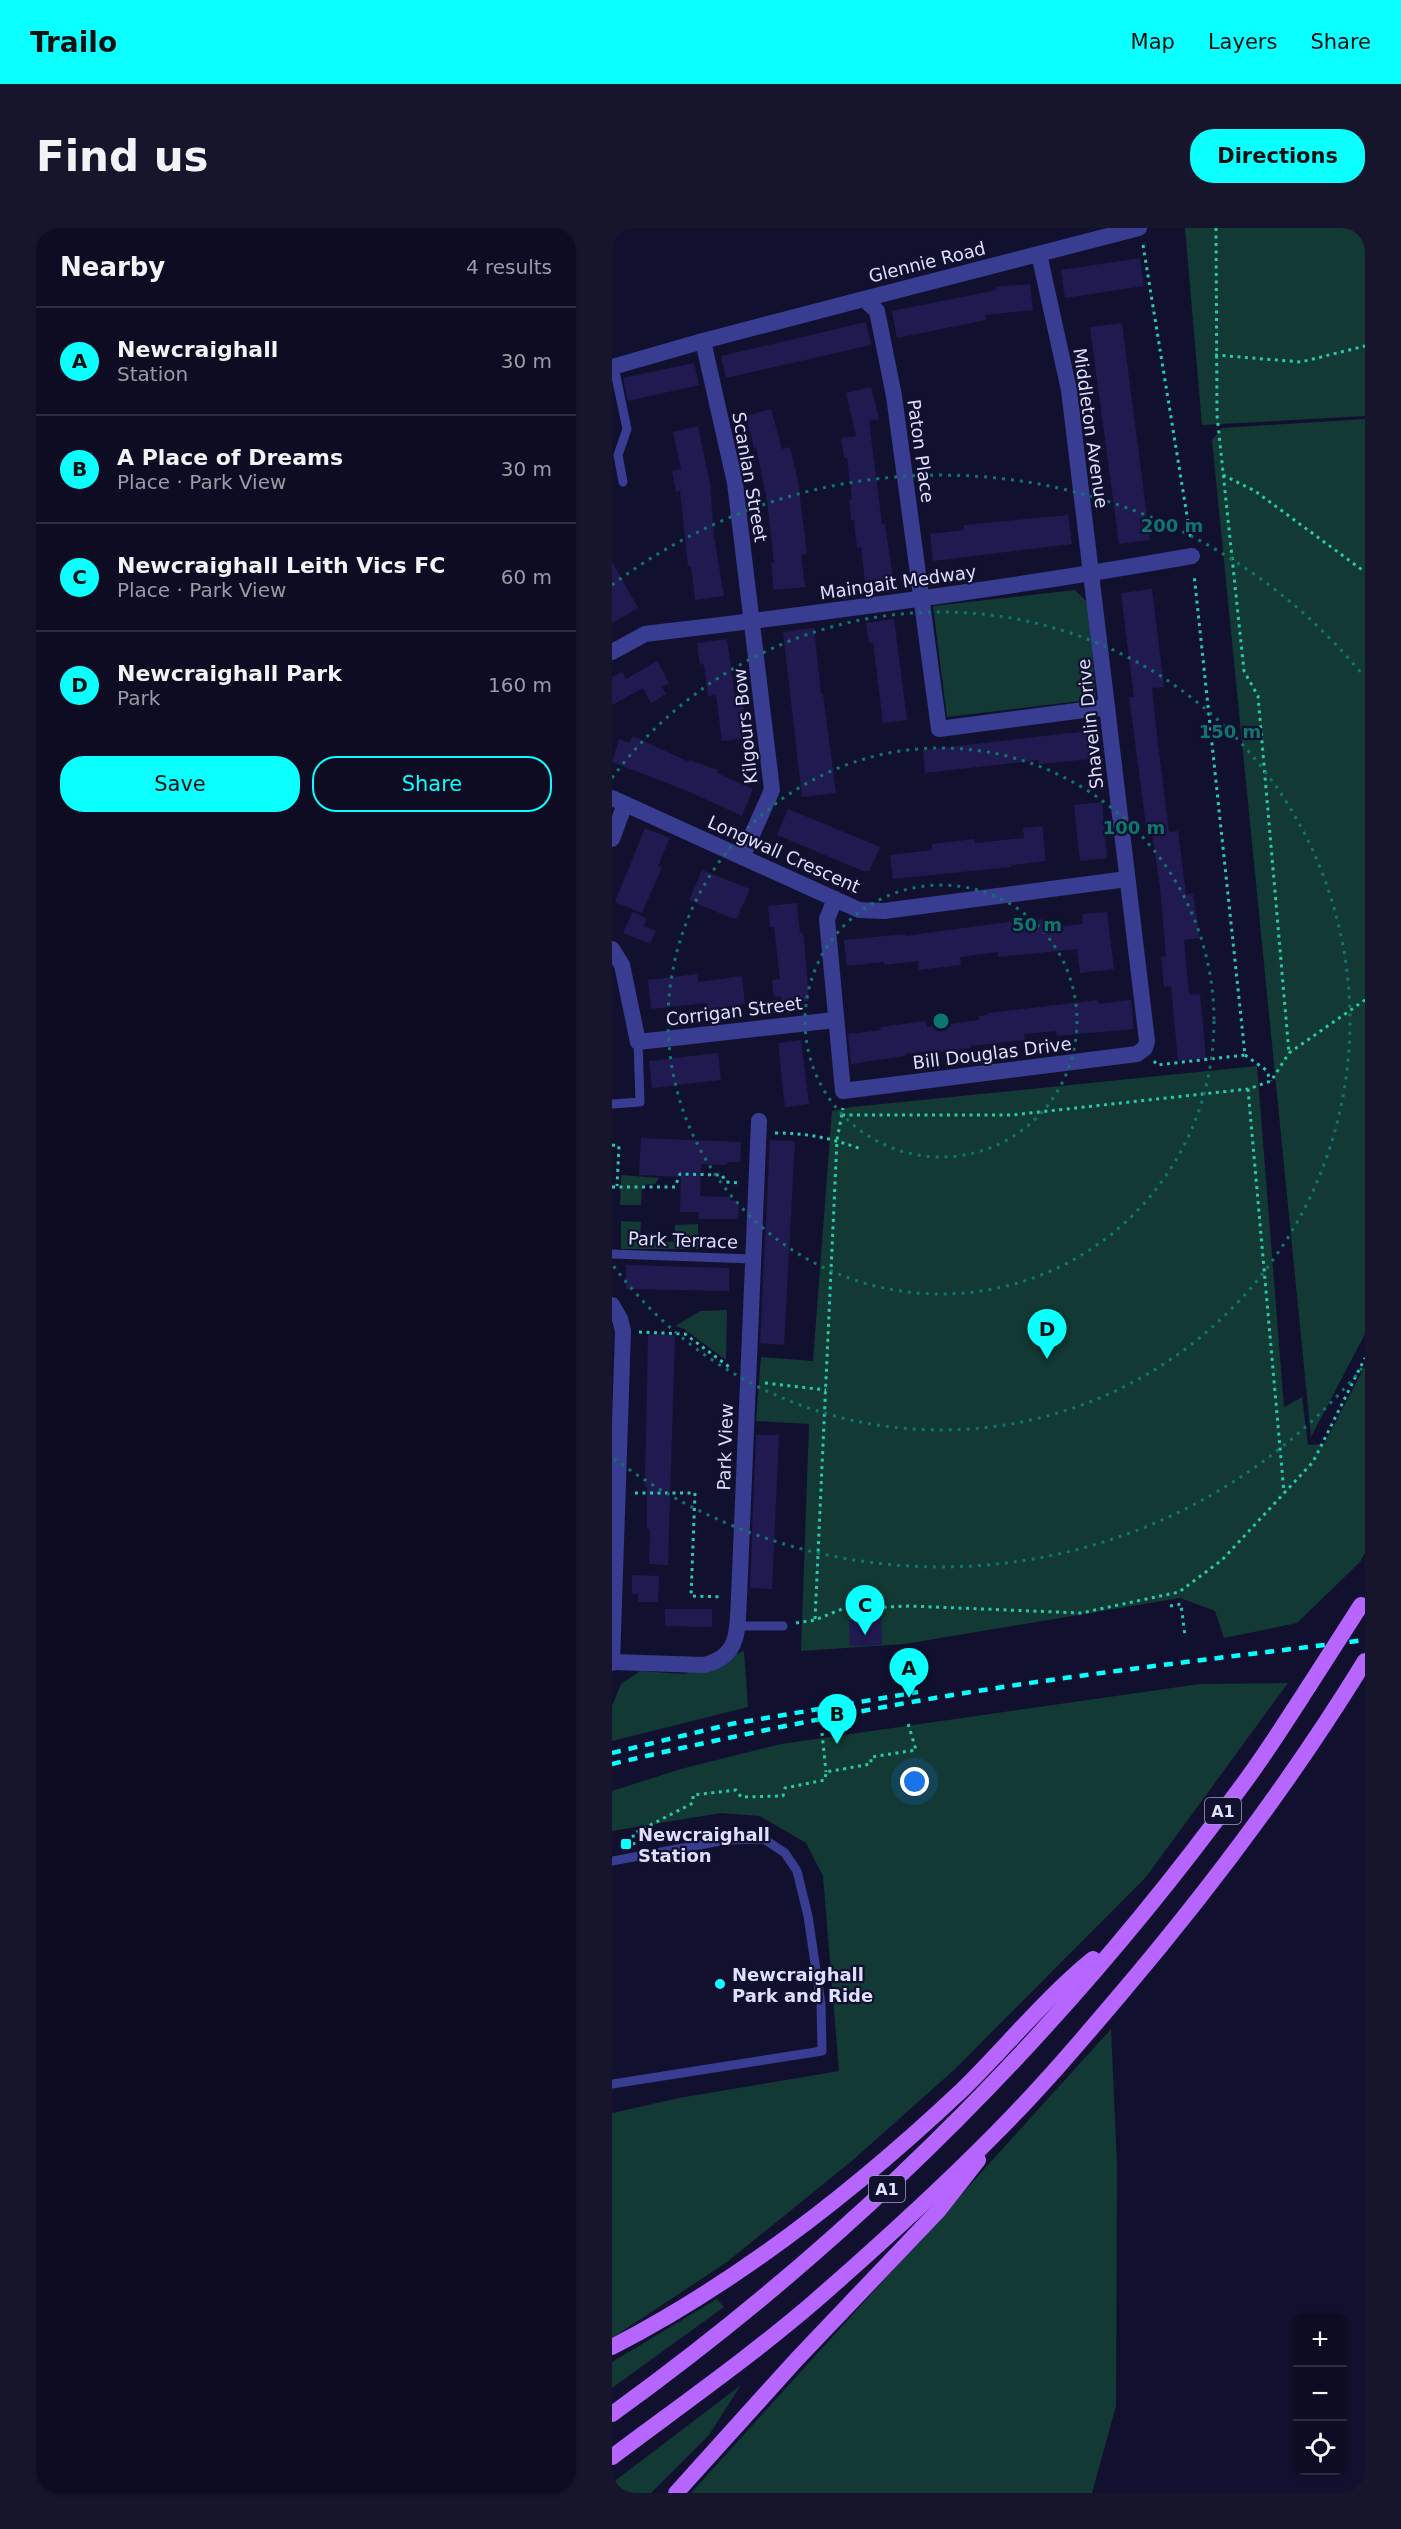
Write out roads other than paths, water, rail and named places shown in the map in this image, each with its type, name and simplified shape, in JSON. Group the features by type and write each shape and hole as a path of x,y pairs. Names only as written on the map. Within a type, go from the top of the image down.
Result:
{"main road":[{"name":"A1","path":"612,2414 716,2337 867,2207 955,2124 1001,2076 1129,1930 1236,1794 1363,1602"},
{"name":"A1","path":"612,2457 714,2381 812,2303 895,2229 997,2132 1086,2034 1180,1923 1267,1809 1365,1662"},
{"path":"612,2347 663,2321 723,2282 782,2240 864,2175 962,2089 1037,2010 1085,1965 1129,1930"},
{"path":"676,2493 811,2343 938,2211 969,2173 997,2132"}],"street":[{"name":"Glennie Road","path":"613,367 703,341 1039,254 1141,234"},
{"name":"Middleton Avenue","path":"1039,254 1069,390 1092,574"},
{"name":"Glennie Road","path":"864,299 877,311"},
{"name":"Paton Place","path":"877,311 894,396 939,729 1107,707"},
{"name":"Scanlan Street","path":"703,341 735,483 753,621"},
{"name":"Maingait Medway","path":"612,652 645,634 1092,574 1192,556"},
{"name":"Shavelin Drive","path":"1092,574 1126,879 1148,1041 1145,1048"},
{"name":"Kilgours Bow","path":"742,857 772,790 753,621"},
{"name":"Longwall Crescent","path":"619,801 859,910 884,911 1126,879"},
{"path":"612,839 619,801"},
{"path":"835,899 827,919 835,1020"},
{"path":"612,949 622,965 638,1042"},
{"name":"Bill Douglas Drive","path":"835,1020 843,1091 1137,1054 1145,1048"},
{"name":"Corrigan Street","path":"638,1042 835,1020"},
{"name":"Park View","path":"612,1663 704,1665 715,1662 729,1653 735,1641 739,1597 759,1127"},
{"path":"612,1305 620,1319 623,1331 615,1492 612,1663"}],"lane":[{"path":"613,367 627,429 618,455 623,482"},
{"path":"612,1104 640,1102 638,1042"},
{"name":"Park Terrace","path":"612,1254 752,1259"},
{"path":"737,1626 783,1626"},
{"path":"612,1861 726,1840 765,1839 785,1853 797,1871 817,1967 822,2051 612,2084"}],"railway":[{"path":"612,1764 795,1724 963,1693 1135,1668 1365,1640"},
{"path":"612,1753 731,1724 918,1692"}],"place":[{"name":"Newcraighall Park","path":"1047,1359"},
{"name":"Newcraighall Leith Vics FC","path":"865,1635"},
{"name":"Newcraighall","path":"909,1698"},
{"name":"A Place of Dreams","path":"837,1744"},
{"name":"Newcraighall Station","path":"626,1844"},
{"name":"Newcraighall Park and Ride","path":"720,1984"}]}
